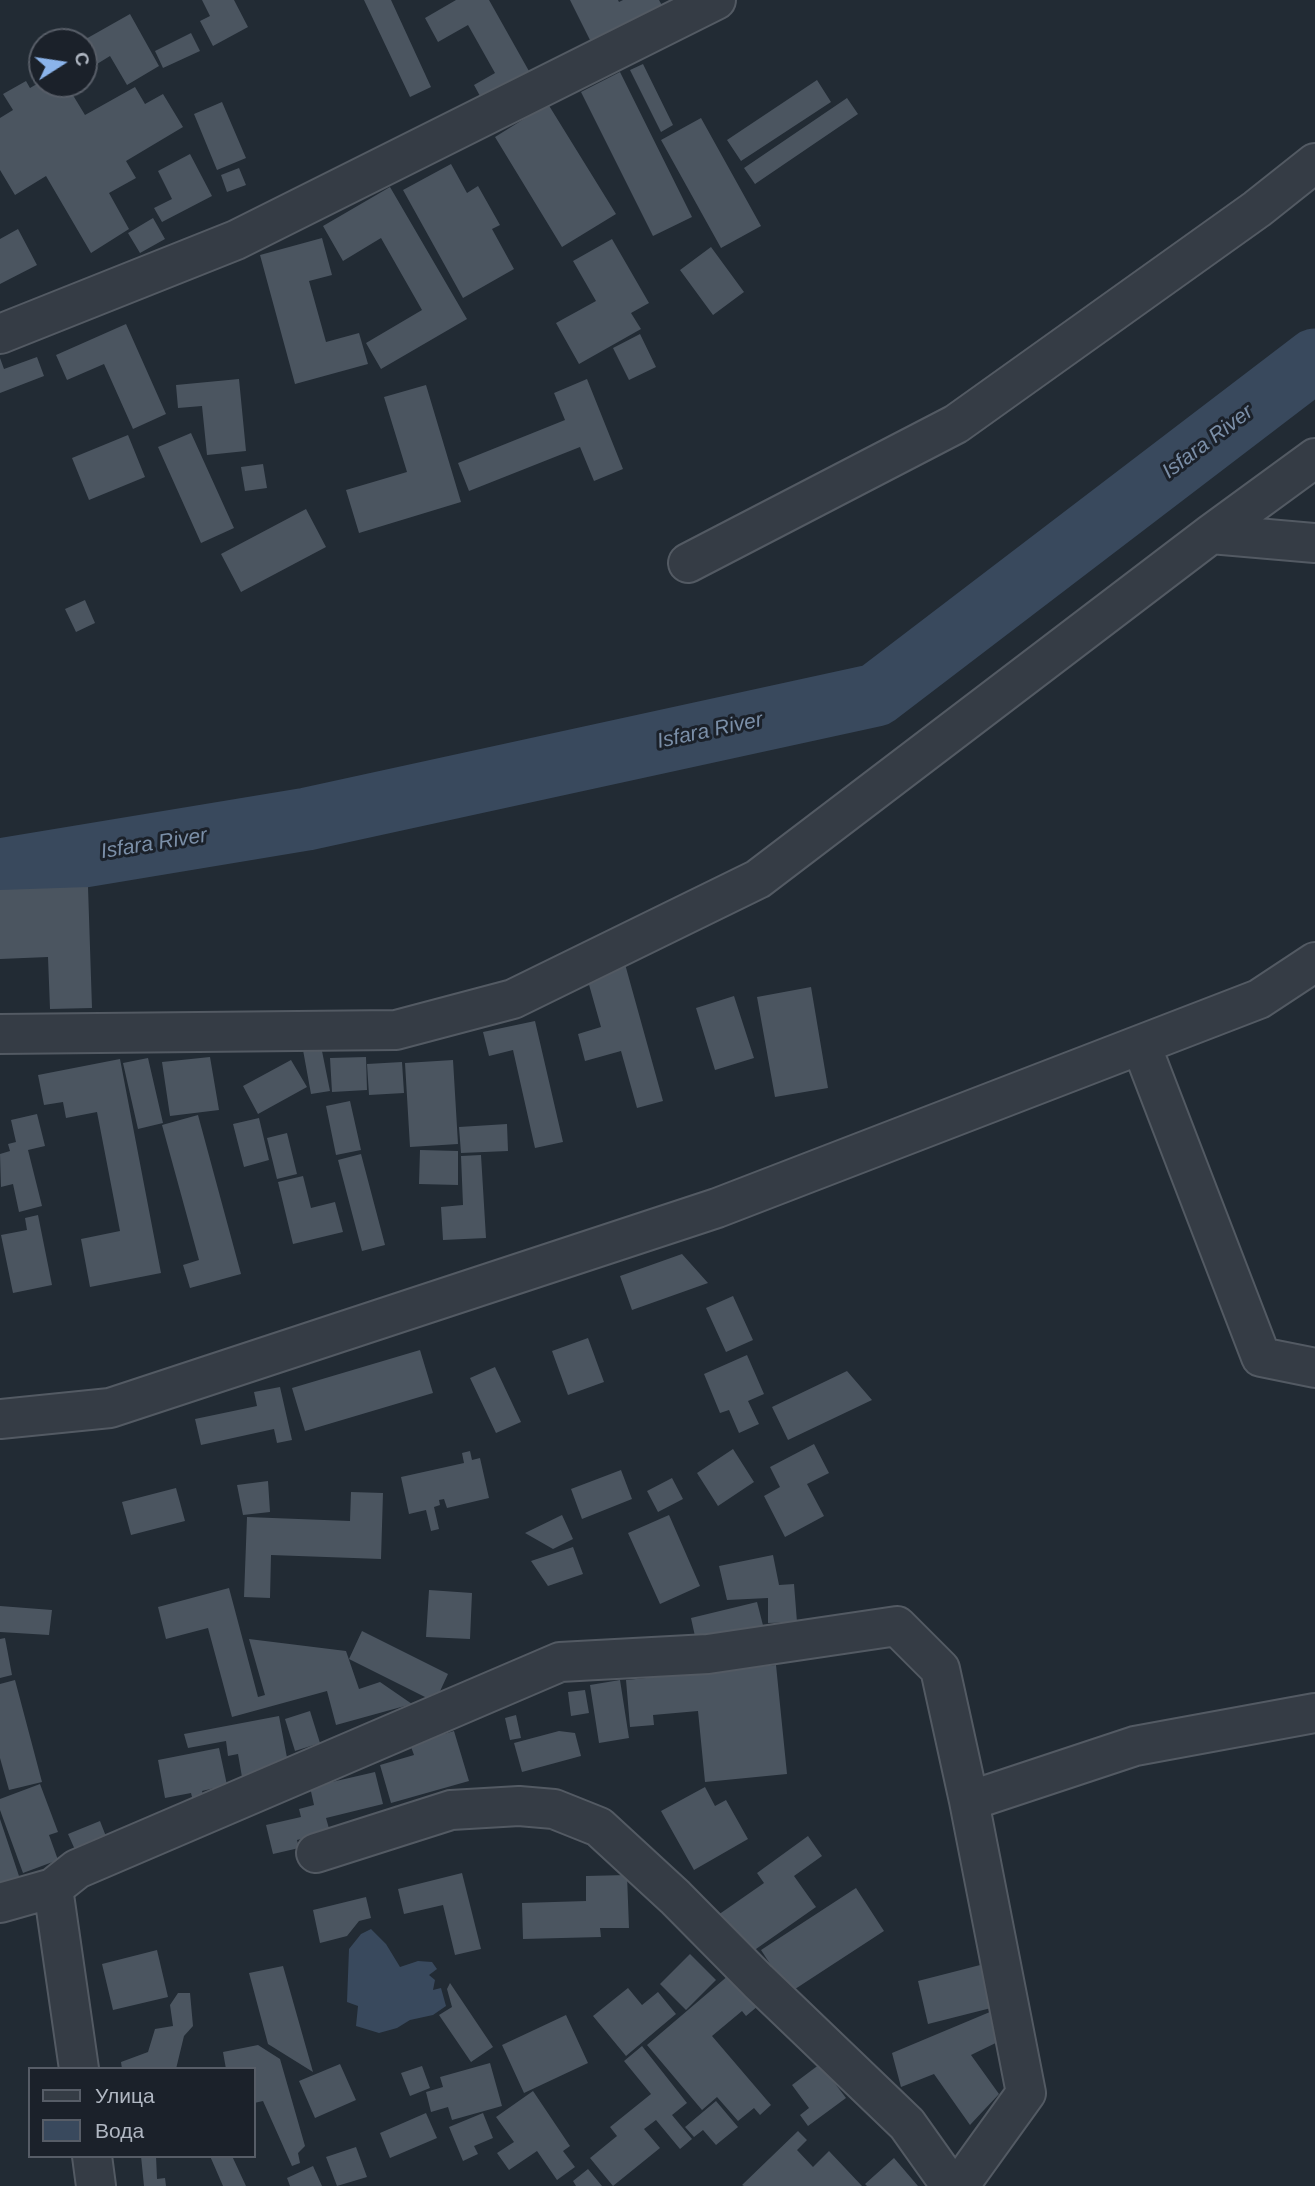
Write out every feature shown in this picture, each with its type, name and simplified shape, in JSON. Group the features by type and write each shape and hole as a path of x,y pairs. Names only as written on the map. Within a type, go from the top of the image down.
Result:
{"street":[{"path":"0,334 236,240 716,0"},
{"path":"688,563 956,424 1257,209 1315,163"},
{"path":"0,1034 396,1030 513,999 758,879 1315,458"},
{"path":"1211,534 1315,543"},
{"path":"0,1419 110,1408 717,1208 1259,999 1315,962"},
{"path":"1141,1045 1261,1357 1315,1368"},
{"path":"0,1903 53,1888 77,1869 560,1662 708,1654 897,1626 940,1670 970,1801 1026,2093 959,2186"},
{"path":"970,1801 1135,1746 1315,1713"},
{"path":"316,1853 451,1810 519,1806 554,1809 598,1827 676,1897 758,1981 907,2124 951,2186"},
{"path":"53,1888 79,2067"},
{"path":"92,2158 96,2186"}],"water":[{"path":"371,1929 386,1944 400,1967 418,1961 432,1962 437,1969 429,1975 435,1980 433,1990 441,1988 446,2006 433,2015 410,2020 397,2028 379,2033 356,2026 358,2006 347,2002 349,1949 361,1934"}],"building":[{"path":"202,0 234,0 248,27 213,46 200,21 210,16"},
{"path":"364,0 391,0 431,87 410,97"},
{"path":"456,0 489,0 534,80 486,107 474,85 495,73 468,25 438,42 425,18"},
{"path":"570,0 659,0 664,9 592,44"},
{"path":"130,14 159,66 127,85 110,56 98,63 98,32"},
{"path":"191,33 200,51 163,68 155,51"},
{"path":"643,64 673,125 661,132 630,70"},
{"path":"620,72 692,217 653,236 581,92"},
{"path":"817,80 831,102 741,161 727,140"},
{"path":"26,81 28,98 75,98 85,115 135,87 145,104 163,94 183,127 126,161 136,178 109,193 129,229 91,253 46,176 15,195 0,170 0,118 13,110 3,94"},
{"path":"847,98 858,114 755,184 744,168"},
{"path":"222,102 246,158 217,170 194,114"},
{"path":"548,104 616,214 562,247 495,137"},
{"path":"701,118 761,226 721,248 661,140"},
{"path":"190,154 212,196 162,222 154,208 172,199 158,171"},
{"path":"451,164 467,193 478,186 500,225 492,229 514,269 463,298 403,190"},
{"path":"239,168 246,185 227,192 221,175"},
{"path":"390,187 467,319 381,369 366,343 422,310 381,238 343,261 323,226"},
{"path":"153,218 165,239 140,253 128,233"},
{"path":"18,229 37,265 0,284 0,239"},
{"path":"322,238 332,275 309,281 326,342 359,333 368,364 295,384 260,255"},
{"path":"612,239 649,303 631,313 641,329 579,364 556,323 596,301 573,261"},
{"path":"711,247 744,292 713,315 680,270"},
{"path":"126,324 166,414 133,429 104,364 67,380 56,355"},
{"path":"640,334 656,367 629,380 613,348"},
{"path":"37,357 44,376 0,393 0,358 4,369"},
{"path":"239,379 246,451 207,455 202,406 178,408 176,385"},
{"path":"587,379 623,469 594,481 580,447 469,491 458,463 565,420 554,393"},
{"path":"426,385 461,502 359,533 346,490 407,472 384,397"},
{"path":"191,433 234,528 201,543 158,447"},
{"path":"128,435 145,477 89,500 72,458"},
{"path":"263,464 267,488 245,491 241,467"},
{"path":"306,509 326,547 241,592 221,554"},
{"path":"85,600 95,623 76,632 65,609"},
{"path":"88,887 92,1008 50,1009 48,957 0,959 0,890"},
{"path":"625,964 663,1101 637,1108 621,1051 585,1061 578,1034 601,1027 586,974"},
{"path":"811,987 828,1088 775,1097 757,997"},
{"path":"734,996 754,1058 715,1070 696,1008"},
{"path":"535,1021 563,1142 535,1148 513,1050 489,1056 483,1032"},
{"path":"321,1046 330,1091 311,1094 303,1050"},
{"path":"210,1057 219,1110 170,1116 162,1062"},
{"path":"366,1057 367,1090 332,1092 330,1058"},
{"path":"148,1058 163,1123 138,1129 123,1063"},
{"path":"120,1059 161,1273 90,1287 81,1239 120,1231 97,1112 66,1118 63,1102 44,1105 38,1075"},
{"path":"291,1060 307,1087 258,1114 243,1086"},
{"path":"453,1060 458,1144 410,1147 405,1063"},
{"path":"402,1062 404,1093 369,1095 367,1064"},
{"path":"350,1101 361,1150 336,1155 326,1106"},
{"path":"37,1114 45,1146 28,1150 42,1206 19,1212 13,1184 1,1187 0,1154 10,1151 8,1144 16,1142 11,1120"},
{"path":"198,1115 241,1274 190,1288 183,1265 199,1260 162,1125"},
{"path":"259,1118 269,1160 244,1167 233,1124"},
{"path":"507,1124 508,1151 461,1153 459,1127"},
{"path":"287,1133 297,1174 277,1179 267,1138"},
{"path":"420,1150 458,1151 458,1185 419,1184"},
{"path":"361,1154 385,1245 362,1251 338,1160"},
{"path":"481,1155 486,1238 443,1240 441,1207 463,1205 461,1156"},
{"path":"303,1176 311,1208 335,1202 343,1232 293,1244 278,1182"},
{"path":"38,1215 52,1285 13,1293 1,1235 27,1230 25,1218"},
{"path":"682,1254 708,1283 632,1310 620,1276"},
{"path":"733,1296 753,1340 726,1352 706,1308"},
{"path":"588,1338 604,1382 568,1395 552,1351"},
{"path":"420,1350 433,1393 305,1431 292,1388"},
{"path":"747,1355 764,1394 748,1401 759,1424 739,1433 729,1410 720,1413 704,1374"},
{"path":"495,1367 521,1422 496,1433 470,1378"},
{"path":"847,1371 872,1400 788,1440 772,1407"},
{"path":"280,1387 292,1440 277,1443 274,1429 201,1445 195,1419 257,1406 254,1392"},
{"path":"814,1444 829,1473 807,1484 824,1516 785,1537 764,1496 780,1487 770,1467"},
{"path":"733,1449 754,1482 718,1506 697,1473"},
{"path":"470,1451 472,1460 480,1458 489,1498 447,1508 444,1499 439,1500 440,1505 434,1507 439,1529 431,1531 426,1510 409,1514 401,1477 464,1463 462,1453"},
{"path":"621,1470 632,1499 582,1519 571,1489"},
{"path":"672,1478 683,1499 658,1512 647,1491"},
{"path":"268,1481 270,1512 243,1515 237,1485"},
{"path":"176,1488 185,1521 131,1535 122,1502"},
{"path":"351,1492 383,1493 381,1559 271,1555 270,1598 244,1597 247,1517 350,1521"},
{"path":"562,1515 573,1539 553,1549 525,1533"},
{"path":"669,1515 700,1586 660,1604 628,1533"},
{"path":"573,1547 583,1574 548,1586 531,1561"},
{"path":"773,1555 779,1585 794,1584 797,1622 768,1623 768,1598 727,1600 719,1566"},
{"path":"229,1588 258,1697 265,1695 249,1639 346,1651 359,1689 380,1682 412,1704 336,1725 327,1691 232,1717 208,1628 166,1639 158,1607"},
{"path":"429,1590 472,1593 470,1639 426,1637"},
{"path":"757,1602 765,1633 698,1650 691,1618"},
{"path":"0,1606 52,1610 49,1635 0,1632"},
{"path":"362,1631 448,1674 435,1702 349,1659"},
{"path":"5,1638 12,1675 0,1678 0,1639"},
{"path":"776,1665 787,1774 705,1782 698,1711 653,1715 654,1725 630,1727 626,1680"},
{"path":"15,1680 42,1782 9,1790 0,1758 0,1684"},
{"path":"620,1680 629,1738 599,1743 590,1685"},
{"path":"585,1690 589,1713 571,1716 568,1692"},
{"path":"310,1711 320,1743 295,1751 285,1719"},
{"path":"516,1715 521,1738 510,1740 505,1718"},
{"path":"279,1716 289,1768 242,1777 238,1754 228,1756 226,1741 188,1748 184,1734"},
{"path":"454,1731 469,1781 391,1803 380,1765 414,1755 410,1744"},
{"path":"559,1731 575,1733 581,1756 522,1772 514,1743"},
{"path":"219,1748 227,1785 202,1791 204,1799 193,1801 191,1793 165,1798 158,1760"},
{"path":"375,1772 383,1804 326,1818 330,1832 297,1840 299,1848 273,1854 266,1825 301,1817 299,1809 314,1805 310,1787"},
{"path":"40,1784 58,1832 49,1835 58,1860 23,1873 0,1810 0,1799"},
{"path":"705,1787 715,1806 726,1800 748,1839 694,1870 661,1811"},
{"path":"0,1819 23,1888 0,1895"},
{"path":"100,1821 107,1839 76,1852 68,1834"},
{"path":"808,1836 822,1856 794,1876 816,1907 746,1956 718,1915 764,1883 757,1873"},
{"path":"462,1873 481,1949 455,1955 443,1905 404,1914 398,1889"},
{"path":"627,1875 629,1928 600,1928 601,1937 523,1939 522,1903 586,1901 586,1876"},
{"path":"856,1888 884,1931 789,1993 761,1950"},
{"path":"366,1897 371,1918 359,1921 347,1936 320,1943 313,1910"},
{"path":"157,1950 168,1997 113,2010 102,1964"},
{"path":"690,1954 716,1980 686,2010 660,1984"},
{"path":"988,1963 999,2006 928,2024 918,1981"},
{"path":"283,1966 313,2072 268,2044 249,1973"},
{"path":"736,1969 764,2001 746,2016 742,2011 712,2036 771,2105 760,2115 754,2108 738,2121 717,2097 702,2110 647,2045"},
{"path":"450,1983 493,2047 471,2062 439,2015 452,2007 447,1989"},
{"path":"628,1988 642,2005 658,1992 676,2014 626,2056 593,2016"},
{"path":"178,1993 190,1993 193,2026 184,2036 176,2067 122,2067 121,2062 148,2052 155,2029 173,2026 170,2005"},
{"path":"997,2009 1006,2038 971,2055 999,2094 970,2125 934,2074 901,2087 892,2053"},
{"path":"566,2015 588,2063 524,2093 502,2045"},
{"path":"258,2045 280,2059 305,2146 298,2153 300,2163 292,2166 263,2101 256,2103 256,2067 226,2067 223,2052"},
{"path":"642,2046 687,2103 672,2115 692,2139 680,2149 656,2120 644,2129 660,2148 613,2186 590,2158 617,2136 610,2127 651,2094 624,2061"},
{"path":"490,2063 502,2106 452,2120 448,2107 431,2112 426,2092 443,2087 440,2077"},
{"path":"340,2064 356,2100 315,2118 299,2081"},
{"path":"820,2064 846,2098 808,2126 800,2115 809,2108 792,2085"},
{"path":"422,2066 430,2088 410,2096 401,2073"},
{"path":"533,2091 570,2146 563,2151 575,2167 557,2180 537,2151 509,2170 497,2153 514,2142 496,2117"},
{"path":"716,2101 738,2127 716,2145 703,2130 694,2137 685,2127"},
{"path":"426,2113 437,2138 390,2158 380,2133"},
{"path":"483,2113 493,2138 474,2146 478,2154 463,2161 449,2127"},
{"path":"798,2131 807,2140 797,2150 813,2167 829,2151 862,2186 742,2185"},
{"path":"356,2147 367,2177 337,2186 326,2157"},
{"path":"141,2158 156,2158 157,2179 165,2178 166,2186 144,2186"},
{"path":"211,2158 233,2158 246,2186 223,2186"},
{"path":"894,2158 918,2186 865,2184"},
{"path":"313,2166 322,2186 290,2186 287,2178"},
{"path":"588,2169 602,2186 576,2186 573,2181"}],"waterway":[{"name":"Isfara River","path":"0,870 307,819 876,695 1315,360"}]}
